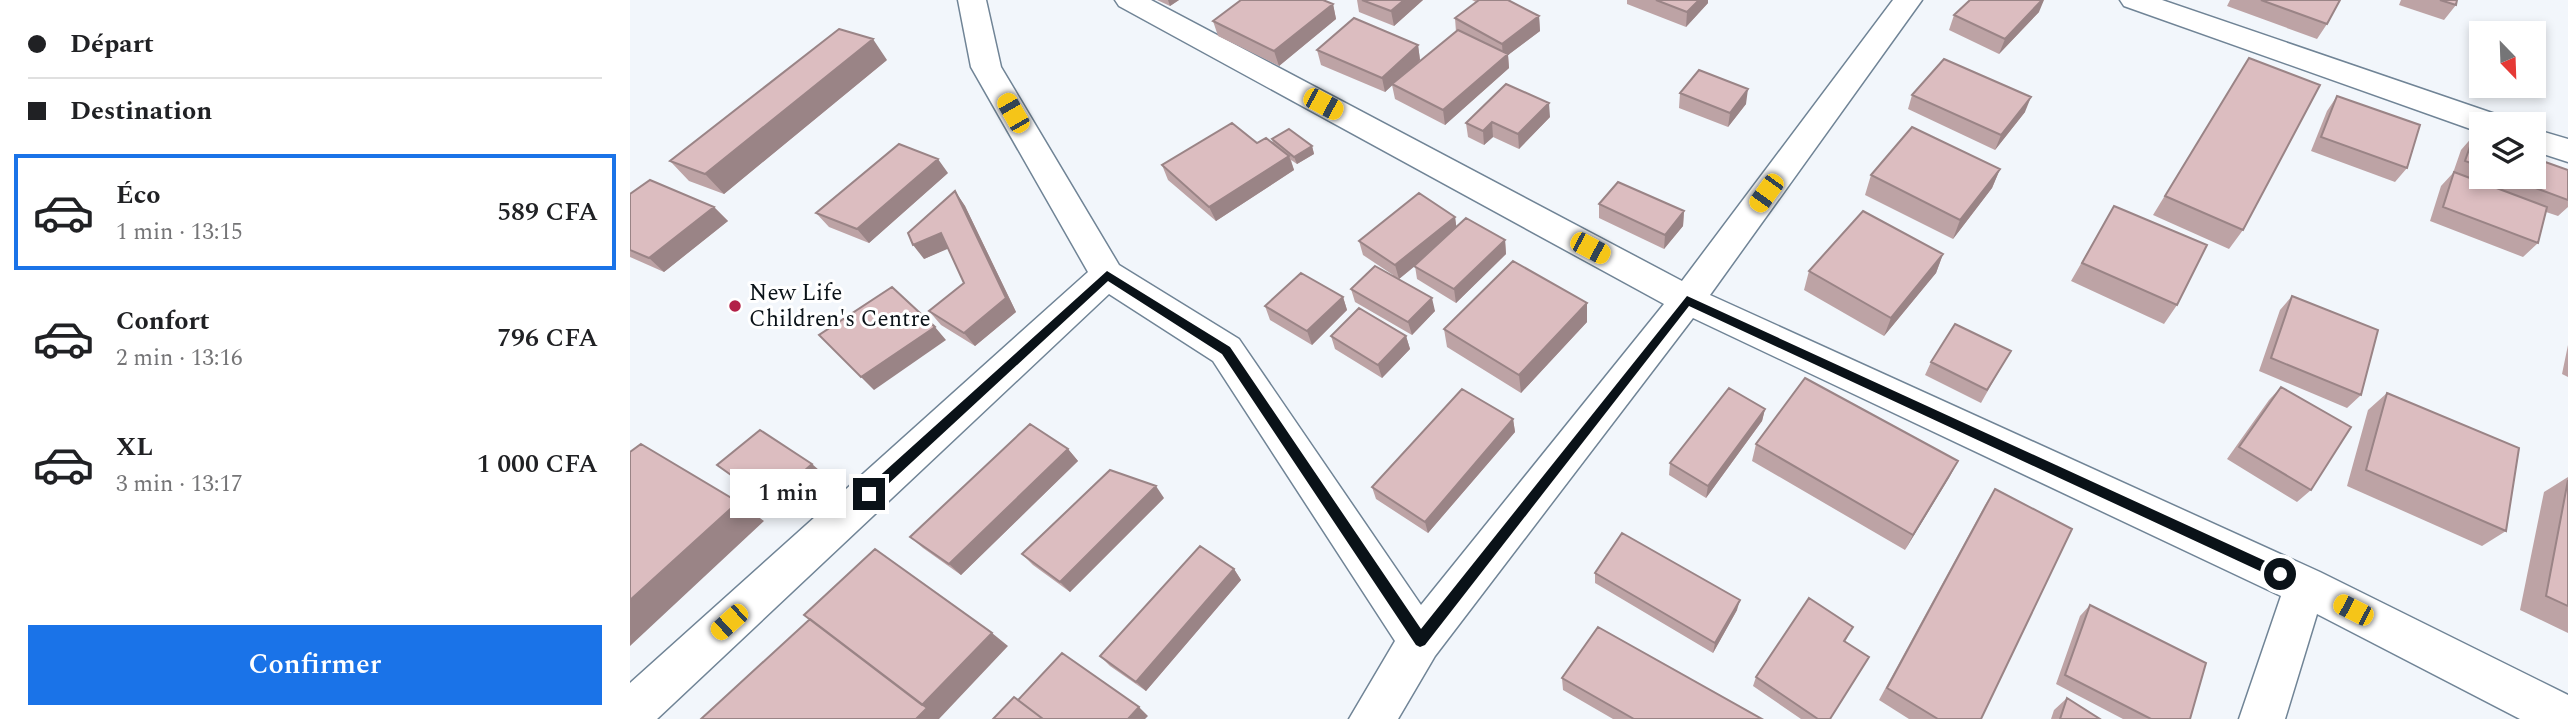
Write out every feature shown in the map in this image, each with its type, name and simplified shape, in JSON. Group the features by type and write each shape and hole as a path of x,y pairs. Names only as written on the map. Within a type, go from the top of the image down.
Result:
{"street":[{"path":"972,0 986,66 1107,275 1226,351 1420,640"},
{"path":"1129,0 1687,300 2305,586 2567,719"},
{"path":"1372,719 1420,640 1687,300 1908,0"},
{"path":"2134,0 2469,117"},
{"path":"2546,144 2568,152"},
{"path":"630,713 1107,275"},
{"path":"2262,719 2305,586"}],"building":[{"path":"1241,0 1323,0 1333,4 1274,51 1213,21"},
{"path":"1362,0 1404,0 1391,11"},
{"path":"1479,0 1508,0 1539,16 1502,44 1455,18"},
{"path":"1656,0 1699,0 1687,12"},
{"path":"1970,0 2042,0 2005,39 1954,15"},
{"path":"2261,0 2340,0 2327,24"},
{"path":"2440,0 2457,0 2456,5"},
{"path":"1354,18 1418,45 1382,78 1317,50"},
{"path":"839,29 873,39 705,174 670,161"},
{"path":"1458,30 1508,54 1443,110 1392,84"},
{"path":"2249,58 2320,85 2243,230 2165,196"},
{"path":"1944,59 2031,97 2001,135 1912,95"},
{"path":"1699,70 1748,89 1730,113 1680,93"},
{"path":"1506,84 1549,103 1518,134 1492,122 1483,131 1466,123"},
{"path":"2337,96 2420,125 2407,168 2321,137"},
{"path":"1232,123 1257,143 1266,138 1289,156 1209,207 1162,165"},
{"path":"1912,127 2000,169 1960,220 1871,175"},
{"path":"1289,129 1312,146 1294,157 1272,139"},
{"path":"899,144 938,159 857,229 816,213"},
{"path":"2546,162 2568,170 2568,200 2538,189 2546,189"},
{"path":"2454,172 2469,178 2469,189 2499,189 2547,207 2538,243 2443,207"},
{"path":"650,180 714,207 649,258 630,250 630,194"},
{"path":"1618,182 1684,211 1665,235 1599,204"},
{"path":"955,191 1006,298 964,333 929,311 964,283 941,233 913,245 908,233"},
{"path":"1419,193 1455,217 1395,265 1359,241"},
{"path":"2114,206 2207,245 2177,305 2082,263"},
{"path":"1863,211 1943,254 1891,318 1809,271"},
{"path":"1466,218 1505,240 1454,289 1414,266"},
{"path":"1513,261 1587,303 1519,375 1444,329"},
{"path":"1375,266 1432,298 1408,322 1351,289"},
{"path":"1301,273 1343,297 1307,331 1265,306"},
{"path":"892,287 935,327 861,377 819,335"},
{"path":"2292,296 2378,330 2361,395 2271,358"},
{"path":"1359,308 1406,336 1378,365 1331,336"},
{"path":"1955,324 2011,351 1987,390 1931,362"},
{"path":"1805,378 1958,461 1913,535 1756,444"},
{"path":"2281,387 2351,427 2311,490 2239,447"},
{"path":"1729,388 1765,409 1708,486 1670,463"},
{"path":"1462,389 1513,419 1425,522 1372,487"},
{"path":"2387,393 2519,448 2506,531 2366,470"},
{"path":"1030,424 1068,449 949,564 910,537"},
{"path":"760,430 812,464 769,502 717,465"},
{"path":"641,444 738,502 630,600 630,452"},
{"path":"1110,470 1156,486 1060,582 1022,554"},
{"path":"2568,480 2568,606 2546,596"},
{"path":"1995,489 2072,529 1981,719 1938,719 1887,688"},
{"path":"1622,533 1740,600 1715,643 1595,573"},
{"path":"1200,546 1234,569 1136,682 1100,656"},
{"path":"875,549 992,633 922,705 804,615"},
{"path":"1809,598 1853,627 1844,641 1869,657 1830,719 1818,719 1756,677"},
{"path":"2090,605 2206,663 2190,719 2151,719 2065,675"},
{"path":"810,619 927,708 916,719 701,719"},
{"path":"1598,627 1762,719 1634,719 1562,678"},
{"path":"1062,653 1139,707 1128,719 1043,719 1018,700"},
{"path":"1014,697 1043,719 993,719"},
{"path":"2067,698 2100,719 2060,719"}],"place":[{"name":"New Life Children's Centre","path":"735,306"}],"route":[{"path":"869,494 1107,275 1226,351 1420,640 1687,300 2280,574"}]}
